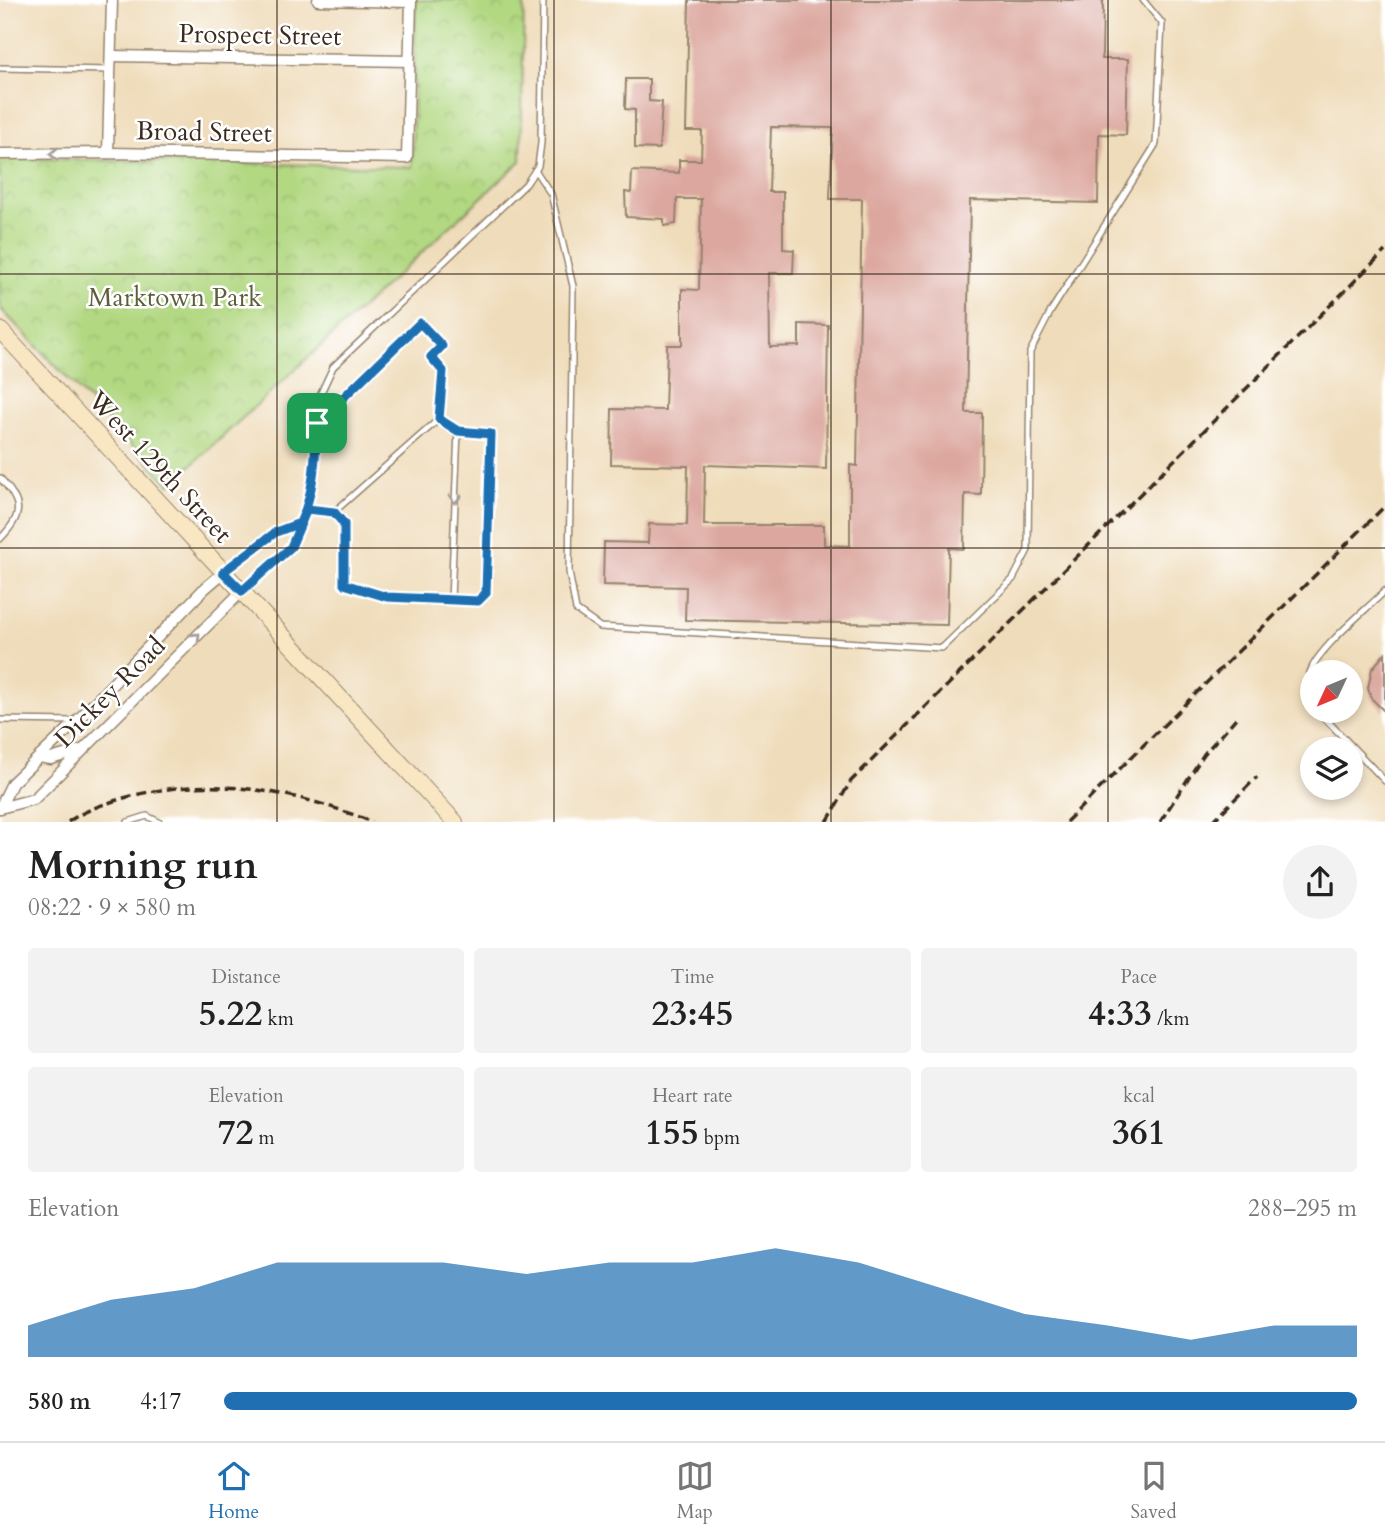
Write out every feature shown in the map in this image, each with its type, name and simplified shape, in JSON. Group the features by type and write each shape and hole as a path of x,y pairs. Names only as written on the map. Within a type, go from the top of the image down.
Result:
{"main road":[{"name":"West 129th Street","path":"0,330 456,821"}],"street":[{"path":"108,153 112,0"},
{"path":"318,0 411,1 409,61"},
{"name":"Prospect Street","path":"111,55 409,61"},
{"name":"Broad Street","path":"0,154 407,158 409,61"},
{"name":"Dickey Road","path":"223,572 77,721 12,783 0,808 34,799 242,591"},
{"path":"39,757 51,759 84,750"}],"lane":[{"path":"242,591 291,547 307,509 313,487 319,397 333,367 526,184 538,166 541,143 543,0"},
{"path":"535,170 551,194 573,286 569,572 576,610 600,627 942,648 1013,579 1028,551 1030,352 1051,311 1156,144 1162,23 1143,0"},
{"path":"0,68 110,70"},
{"path":"317,423 420,323 442,346 431,357 443,371 439,419 334,512"},
{"path":"307,509 334,512 344,524 344,584 387,597 478,601 486,593 491,434 458,431 439,419"},
{"path":"451,600 458,431"},
{"path":"0,478 18,501 18,517 0,538"},
{"path":"223,572 276,532 300,523"},
{"path":"1317,660 1385,591"},
{"path":"0,720 77,721"},
{"path":"1329,723 1385,781"},
{"path":"128,821 146,816 159,821"}],"green space":[{"name":"Marktown Park","path":"416,0 524,0 521,161 170,485 0,308 0,158 412,167"}],"building":[{"path":"689,0 1103,0 1102,59 1128,59 1126,135 1099,134 1098,203 970,200 966,413 982,413 981,495 965,494 964,549 949,548 947,625 685,620 686,587 603,585 604,542 648,543 649,524 687,525 688,466 611,464 612,409 665,410 667,345 682,345 682,289 699,290 701,199 677,199 676,224 664,226 664,219 626,217 625,192 631,193 632,171 679,173 679,160 701,160 702,131 686,131","holes":["771,127 833,128 830,199 862,199 857,466 850,465 850,546 824,545 824,525 704,525 705,465 826,469 828,325 799,324 799,346 770,347 769,273 793,273 794,250 783,249 783,192 769,192"]},
{"path":"626,79 649,79 649,101 662,102 659,149 635,148 635,110 625,109"},
{"path":"1385,653 1385,712 1371,698 1368,688 1372,669"}],"railway":[{"path":"827,822 851,781 1385,251"},
{"path":"1066,822 1385,506"},
{"path":"1160,822 1204,754 1236,718"},
{"path":"1212,822 1257,777"},
{"path":"68,822 94,808 144,793 210,787 243,788 309,800 372,822"}],"route":[{"path":"420,323 442,346 431,357 443,371 439,419 458,431 491,434 486,593 478,601 387,597 344,584 344,524 334,512 307,509 291,547 242,591 223,572 276,532 300,523 313,487 317,423 420,323"}]}
